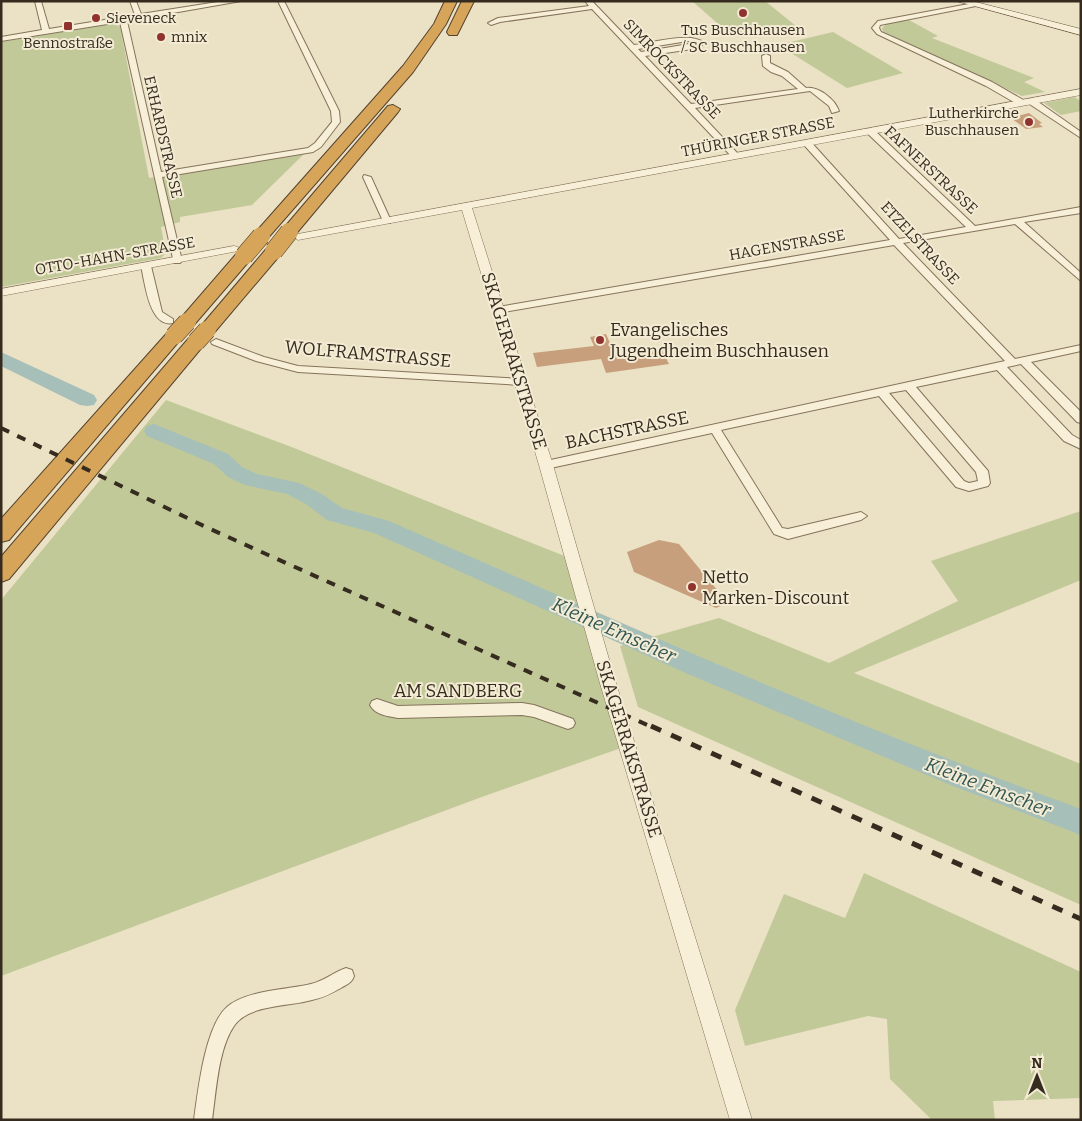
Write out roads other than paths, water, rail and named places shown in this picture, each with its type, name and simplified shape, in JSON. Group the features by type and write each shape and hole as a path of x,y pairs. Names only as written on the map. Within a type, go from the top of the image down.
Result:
{"highway":[{"path":"1,534 239,253 261,236 408,69 436,31 451,1"},
{"path":"446,43 468,1"},
{"path":"1,573 206,338 274,251 294,235 402,99"}],"main road":[{"path":"960,1 1081,32"}],"street":[{"path":"38,1 46,32"},
{"path":"133,1 139,17"},
{"path":"1,40 238,1"},
{"path":"157,175 310,150 318,145 336,122 335,111 281,1"},
{"path":"492,23 590,4"},
{"name":"SIMROCKSTRASSE","path":"590,4 736,156"},
{"path":"974,5 878,23 875,28 877,31 895,40 1027,102 1081,136"},
{"name":"ERHARDSTRASSE","path":"123,20 177,260"},
{"path":"632,48 688,39 696,40 700,44 639,55"},
{"path":"766,56 766,64 833,105 836,111"},
{"path":"689,107 808,90"},
{"name":"THÜRINGER STRASSE","path":"387,221 1081,92"},
{"name":"FAFNERSTRASSE","path":"870,131 973,229"},
{"name":"ETZELSTRASSE","path":"807,143 896,241 1013,363"},
{"path":"294,235 387,221 367,177"},
{"name":"SKAGERRAKSTRASSE","path":"466,207 546,464 599,650 741,1120"},
{"name":"HAGENSTRASSE","path":"498,310 1081,210"},
{"path":"1017,221 1081,278"},
{"name":"OTTO-HAHN-STRASSE","path":"1,293 177,260 239,253"},
{"path":"146,266 158,313 177,327"},
{"name":"WOLFRAMSTRASSE","path":"206,338 260,359 298,369 521,382"},
{"name":"BACHSTRASSE","path":"546,464 716,429 1081,348"},
{"path":"1024,361 1081,419"},
{"path":"1000,366 1068,438 1081,445"},
{"path":"882,392 960,484 969,487 984,483 982,471 909,386"},
{"name":"BACHSTRASSE","path":"716,429 778,531 788,534 861,516"},
{"name":"AM SANDBERG","path":"377,705 398,712 522,709 534,711 568,723"},
{"path":"204,1120 210,1066 225,1026 232,1014 244,1007 322,989 346,976"}],"waterway":[{"name":"Kleine Emscher","path":"1,358 87,400"},
{"name":"Kleine Emscher","path":"154,431 221,459 235,472 252,480 292,488 314,499 335,514 381,527 697,667 962,778 1081,822"}],"railway":[{"path":"1,428 208,528 654,728"},
{"path":"651,726 1081,919"}],"place":[{"name":"TuS Buschhausen / SC Buschhausen","path":"743,13"},
{"name":"Sieveneck","path":"96,18"},
{"name":"Bennostraße","path":"68,26"},
{"name":"mnix","path":"161,37"},
{"name":"Lutherkirche Buschhausen","path":"1029,122"},
{"name":"Evangelisches Jugendheim Buschhausen","path":"600,340"},
{"name":"Netto Marken-Discount","path":"692,587"}]}
